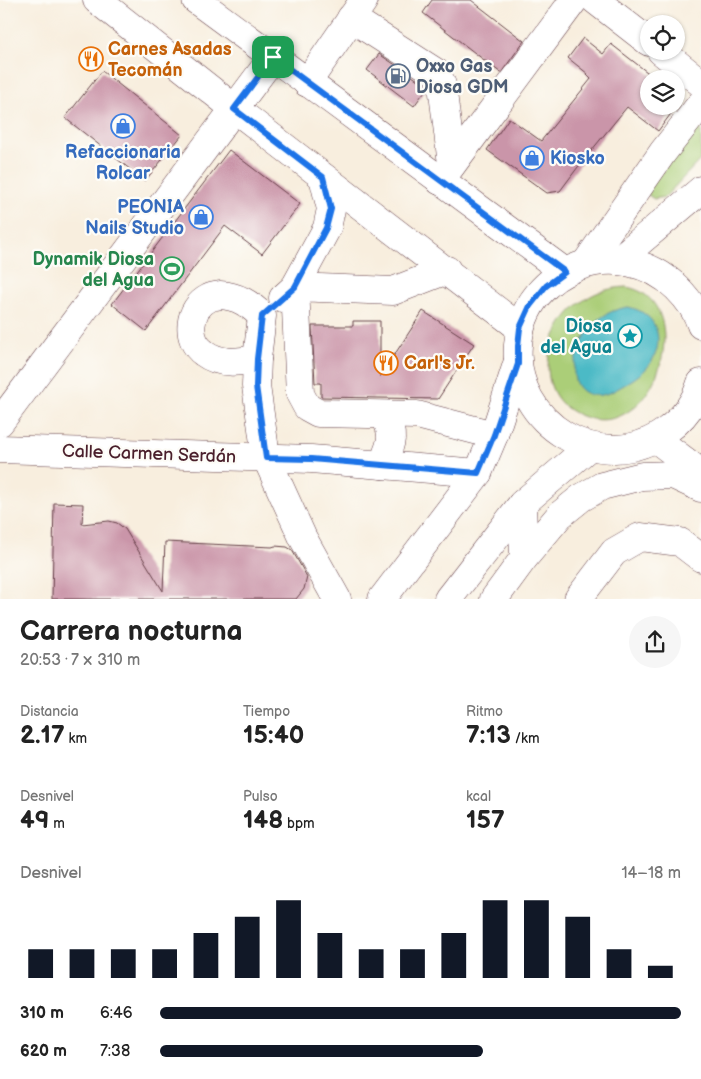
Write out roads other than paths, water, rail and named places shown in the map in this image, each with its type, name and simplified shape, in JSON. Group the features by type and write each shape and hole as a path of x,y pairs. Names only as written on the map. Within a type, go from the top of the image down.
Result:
{"main road":[{"path":"97,0 234,109 447,270 520,328"},
{"path":"196,0 307,83 446,172 575,267 618,260 644,266 667,278 687,297 701,321"},
{"path":"446,172 574,0"},
{"path":"596,0 640,35"},
{"path":"307,83 358,9 437,73 442,85 446,172"},
{"path":"0,422 273,57"},
{"path":"672,60 701,83"},
{"path":"701,104 575,267 546,286 530,306 520,328 518,346 518,364 525,392 540,417 563,436 590,447 612,450 634,447 656,439 680,422 697,397 701,383"},
{"path":"323,177 331,209 329,219 295,287 262,316 256,386 266,458 303,538 337,599"},
{"path":"618,260 701,190"},
{"path":"295,287 393,291 447,270"},
{"path":"295,287 300,394 307,407 318,413 418,415 494,435"},
{"path":"257,359 232,363 204,353 196,345 192,335 191,324 194,313 200,304 210,297 220,295 231,296 244,301 262,316"},
{"path":"382,599 478,473 494,435 518,364"},
{"path":"382,465 392,436 390,425 384,415"},
{"path":"656,439 701,473"},
{"path":"448,599 522,504 590,447"},
{"name":"Calle Carmen Serdán","path":"0,449 266,458 478,473"},
{"path":"494,599 524,558 560,515 580,498 602,486 642,476 673,475 701,488"},
{"path":"522,504 524,558"},
{"path":"578,599 614,552 640,537 680,542 701,558"}],"water":[{"path":"628,307 639,310 653,323 658,341 653,360 639,375 620,387 609,393 592,395 582,390 576,382 574,372 575,361 579,349 591,328 600,318 611,312"}],"place":[{"name":"Carnes Asadas Tecomán","path":"91,59"},
{"name":"Oxxo Gas Diosa GDM","path":"398,76"},
{"name":"Refaccionaria Rolcar","path":"123,126"},
{"name":"Kiosko","path":"532,158"},
{"name":"PEONIA Nails Studio","path":"201,217"},
{"name":"Dynamik Diosa del Agua","path":"172,269"},
{"name":"Diosa del Agua","path":"630,336"},
{"name":"Carl's Jr.","path":"386,363"}]}
